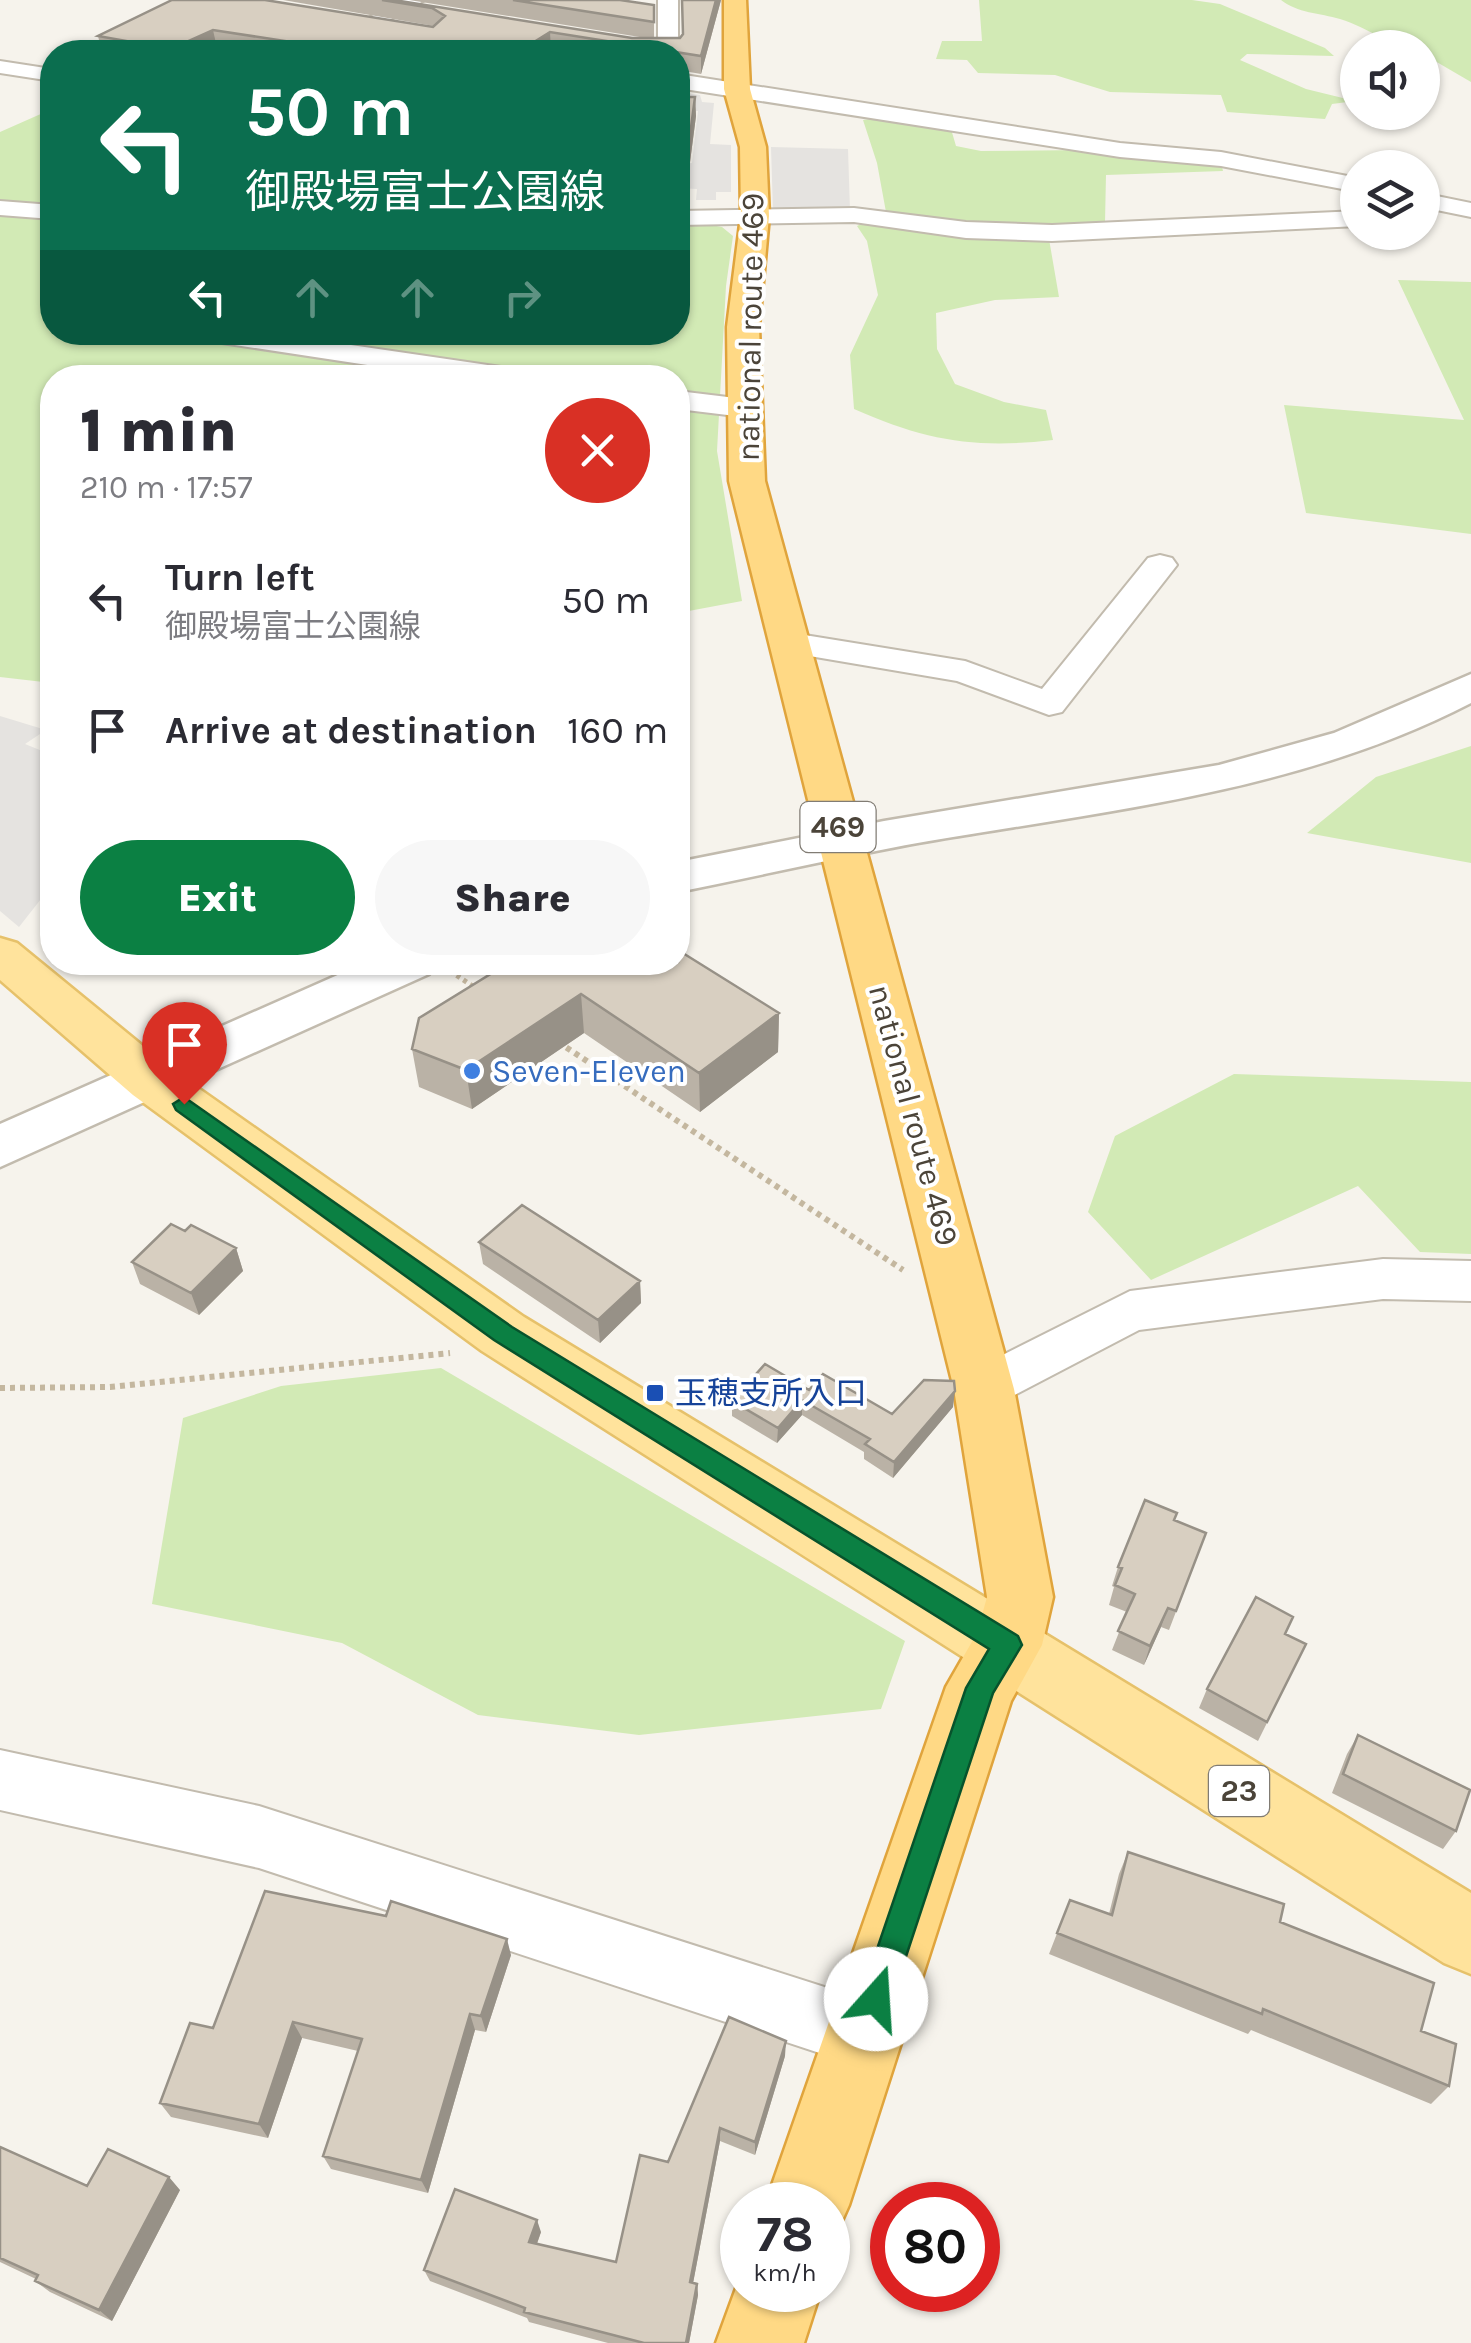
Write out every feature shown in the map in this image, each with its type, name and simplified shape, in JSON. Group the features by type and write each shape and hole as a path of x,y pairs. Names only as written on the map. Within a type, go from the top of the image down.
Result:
{"highway":[{"name":"national route 469","path":"735,0 737,89 752,146 755,216 743,327 747,481 984,1389 1020,1598 1008,1645 980,1688 815,2182"},
{"path":"760,2343 771,2312"}],"main road":[{"name":"23","path":"0,954 152,1082 503,1334 1471,1936"}],"street":[{"path":"662,8 667,40"},
{"path":"359,22 404,12 437,15"},
{"path":"0,67 40,73"},
{"path":"690,83 1120,150 1221,159 1340,182"},
{"path":"1440,204 1471,210"},
{"path":"0,208 40,211"},
{"path":"690,218 854,215 966,230 1052,233 1340,219"},
{"path":"1440,218 1471,218"},
{"path":"290,345 426,365"},
{"path":"690,401 744,408"},
{"path":"786,642 965,672 1049,704 1160,565"},
{"path":"690,873 842,840 1125,796 1318,754 1424,714 1471,687"},
{"path":"0,1147 384,975"},
{"path":"984,1389 1130,1311 1383,1279 1471,1281"},
{"path":"0,1780 259,1837 865,2034"}],"path":[{"path":"456,975 486,995"},
{"path":"551,1038 908,1274 960,1292"},
{"path":"0,1388 110,1387 455,1353 503,1334"}],"green space":[{"path":"979,0 1192,0 1220,4 1325,48 1334,56 1247,54 1240,60 1306,89 1340,97 1340,103 1332,104 1325,119 1227,112 1221,95 1110,92 1055,75 978,73 967,60 936,59 942,41 982,41"},
{"path":"1281,0 1471,0 1471,82 1440,64 1440,30 1366,30"},
{"path":"40,114 40,345 690,345 690,221 722,227 733,236 726,286 717,451 742,601 690,611 690,365 40,365 40,682 0,677 0,132"},
{"path":"884,117 951,129 956,146 981,151 1085,150 1221,163 1223,171 1106,175 1105,222 1072,227 1049,239 1059,297 995,300 936,313 937,349 955,384 1004,402 1046,410 1053,440 952,440 905,429 854,409 850,355 878,295 867,241 857,226 886,212 877,163 863,120"},
{"path":"1398,280 1471,282 1471,534 1306,513 1284,405 1464,420"},
{"path":"1471,746 1471,863 1307,833 1376,777"},
{"path":"1234,1074 1471,1082 1471,1254 1420,1252 1358,1186 1151,1280 1088,1212 1115,1136"},
{"path":"441,1368 905,1641 881,1709 639,1735 478,1715 342,1643 152,1604 183,1418 281,1386"}],"shaded area":[{"path":"690,94 700,95 702,102 714,103 710,144 731,145 731,192 716,192 716,200 696,200 697,189 690,189 698,111 690,111"},
{"path":"771,147 848,149 850,211 773,212"},
{"path":"0,716 40,728 40,734 25,744 40,750 40,900 19,927 0,911"}],"building":[{"path":"172,0 265,0 433,27 445,16 432,8 382,0 394,0 632,38 680,38 682,0 716,0 701,56 690,54 690,40 600,40 550,32 537,40 278,40 213,30 191,40 120,40 98,36"},
{"path":"513,0 620,0 654,5 654,22"},
{"path":"690,97 695,97 690,135"},
{"path":"690,957 779,1013 699,1073 581,994 466,1070 412,1049 419,1018 489,975 690,975"},
{"path":"522,1205 640,1281 598,1320 479,1242"},
{"path":"171,1224 185,1231 191,1225 236,1248 191,1293 132,1262"},
{"path":"765,1364 809,1390 823,1374 892,1414 924,1380 954,1381 955,1391 894,1462 865,1444 870,1439 802,1400 778,1428 732,1401"},
{"path":"1145,1500 1177,1513 1174,1520 1206,1533 1176,1611 1168,1608 1150,1646 1118,1631 1135,1594 1115,1585 1122,1568 1118,1567"},
{"path":"1256,1597 1293,1617 1285,1634 1306,1644 1267,1722 1207,1689"},
{"path":"1358,1735 1470,1790 1456,1831 1343,1774"},
{"path":"1128,1852 1284,1904 1280,1922 1434,1983 1421,2031 1456,2044 1449,2086 1263,2009 1262,2014 1057,1933 1070,1900 1112,1915"},
{"path":"265,1891 386,1916 391,1901 507,1939 481,2016 470,2014 421,2180 323,2156 362,2039 293,2022 259,2124 160,2103 190,2023 213,2028"},
{"path":"729,2017 786,2041 755,2142 720,2128 690,2282 697,2284 686,2343 644,2343 524,2312 525,2308 424,2270 455,2189 537,2220 529,2242 616,2262 640,2155 668,2162"},
{"path":"0,2147 87,2186 108,2149 169,2177 99,2310 35,2281 38,2275 0,2258"}],"place":[{"name":"Seven-Eleven","path":"472,1071"},
{"name":"玉穂支所入口","path":"655,1393"}],"route":[{"path":"184,1104 503,1334 1008,1645 980,1688 876,1999"}]}
